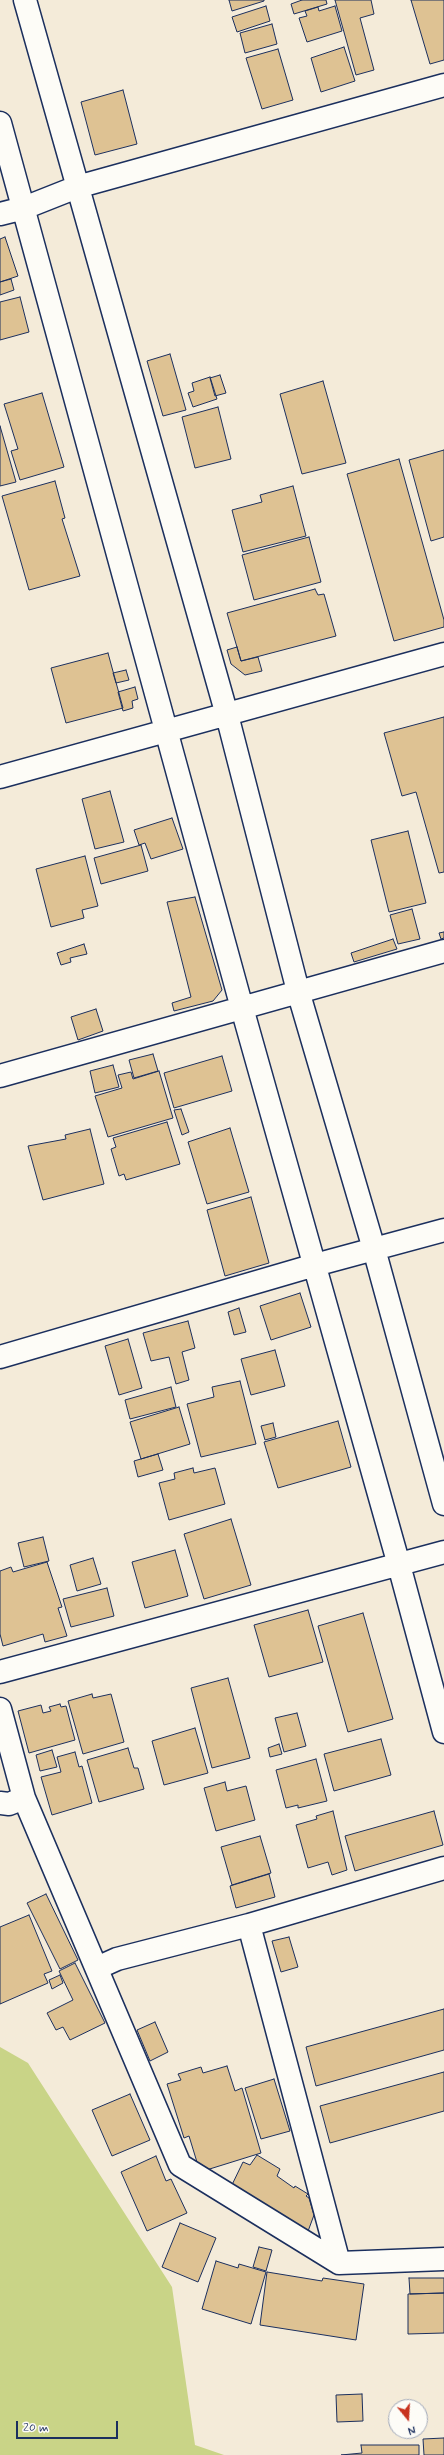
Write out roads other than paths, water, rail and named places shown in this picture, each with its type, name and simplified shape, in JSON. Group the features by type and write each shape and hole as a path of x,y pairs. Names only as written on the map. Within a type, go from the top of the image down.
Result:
{"street":[{"path":"25,0 227,716 298,991 374,1249 444,1504"},
{"path":"0,214 24,208 77,187 444,85"},
{"path":"0,122 168,731 242,1008 399,1565 444,1732"},
{"path":"0,777 227,716 444,654"},
{"path":"0,1076 444,951"},
{"path":"0,1357 315,1265 444,1230"},
{"path":"0,1672 444,1552"},
{"path":"0,1709 24,1798 180,2165 339,2263 444,2260"},
{"path":"0,1803 9,1804 24,1798"},
{"path":"97,1968 117,1959 249,1925 444,1868"},
{"path":"249,1925 339,2263"}]}
